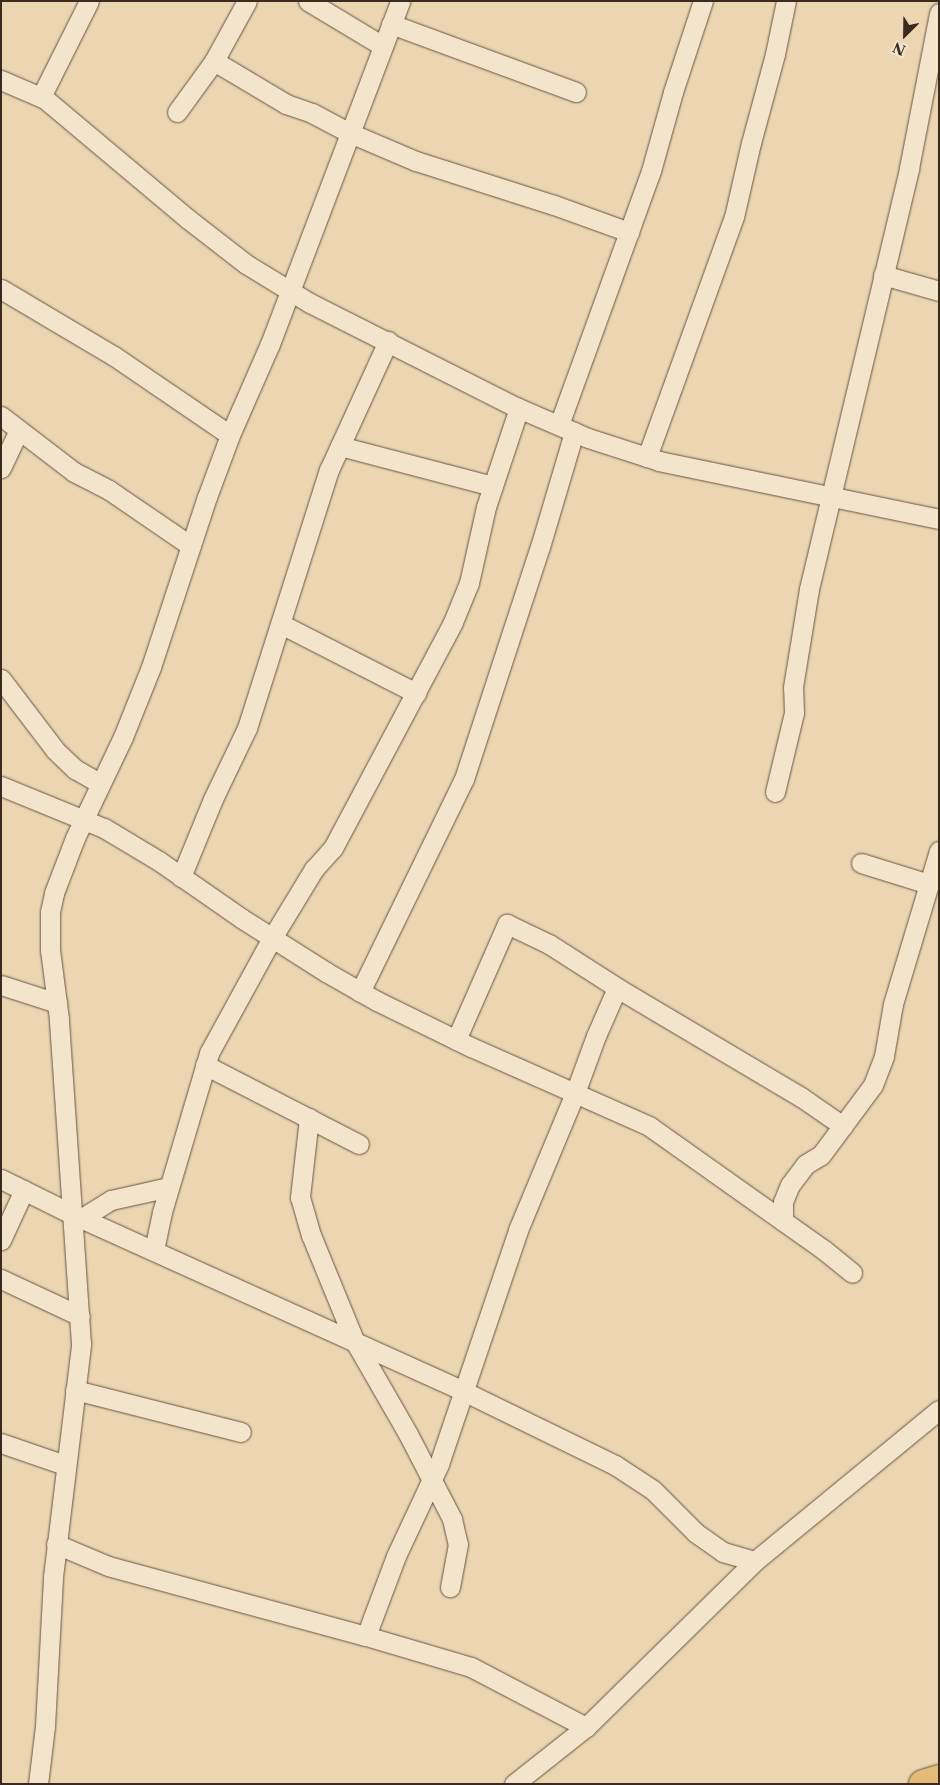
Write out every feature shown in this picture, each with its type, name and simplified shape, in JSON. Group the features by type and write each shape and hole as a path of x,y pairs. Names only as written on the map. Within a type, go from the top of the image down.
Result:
{"highway":[{"path":"923,1784 939,1779"}],"street":[{"path":"41,97 89,1"},
{"path":"177,112 214,61 247,1"},
{"path":"308,1 382,46"},
{"path":"38,1784 45,1726 56,1544 81,1344 78,1217 50,950 50,912 54,893 83,819 123,737 151,667 230,434 270,344 400,1"},
{"path":"360,992 464,779 540,547 566,429 629,232 651,171 673,92 703,1"},
{"path":"647,456 734,217 751,143 775,54 786,1"},
{"path":"775,792 794,713 793,687 807,598 909,168 937,38 939,13"},
{"path":"391,24 576,92"},
{"path":"214,61 286,104 312,113 350,133 416,161 554,204 629,232"},
{"path":"1,80 41,97 246,264 290,290 388,342 519,408 566,429 647,456 939,519"},
{"path":"883,275 939,290"},
{"path":"1,289 114,356 230,434"},
{"path":"182,877 213,799 247,728 314,514 340,446 388,342"},
{"path":"154,1250 169,1187 209,1053 272,938 314,869 333,848 453,622 469,583 486,507 519,408"},
{"path":"1,416 74,472 109,490 191,546"},
{"path":"1,468 19,430"},
{"path":"340,446 493,486"},
{"path":"281,624 416,693"},
{"path":"1,679 55,750 76,769 100,783"},
{"path":"1,786 104,828 182,877 272,938 360,992 456,1040 650,1126 852,1273"},
{"path":"784,1222 783,1202 790,1186 806,1164 821,1155 872,1085 884,1056 894,1004 939,851"},
{"path":"861,863 929,884"},
{"path":"456,1040 507,924 549,944 617,988 800,1096 843,1126"},
{"path":"1,985 57,1003"},
{"path":"366,1636 396,1556 438,1464 518,1230 617,988"},
{"path":"205,1065 359,1144"},
{"path":"309,1118 300,1197 312,1235 354,1340 432,1479 452,1519 458,1544 450,1587"},
{"path":"1,1179 78,1217 462,1390 615,1465 653,1490 696,1533 723,1552 755,1561"},
{"path":"78,1217 111,1200 169,1187"},
{"path":"1,1240 24,1190"},
{"path":"1,1279 80,1316"},
{"path":"75,1390 241,1432"},
{"path":"514,1784 586,1727 755,1561 939,1410"},
{"path":"1,1443 65,1465"},
{"path":"56,1544 108,1566 366,1636 471,1668 586,1727"}]}
